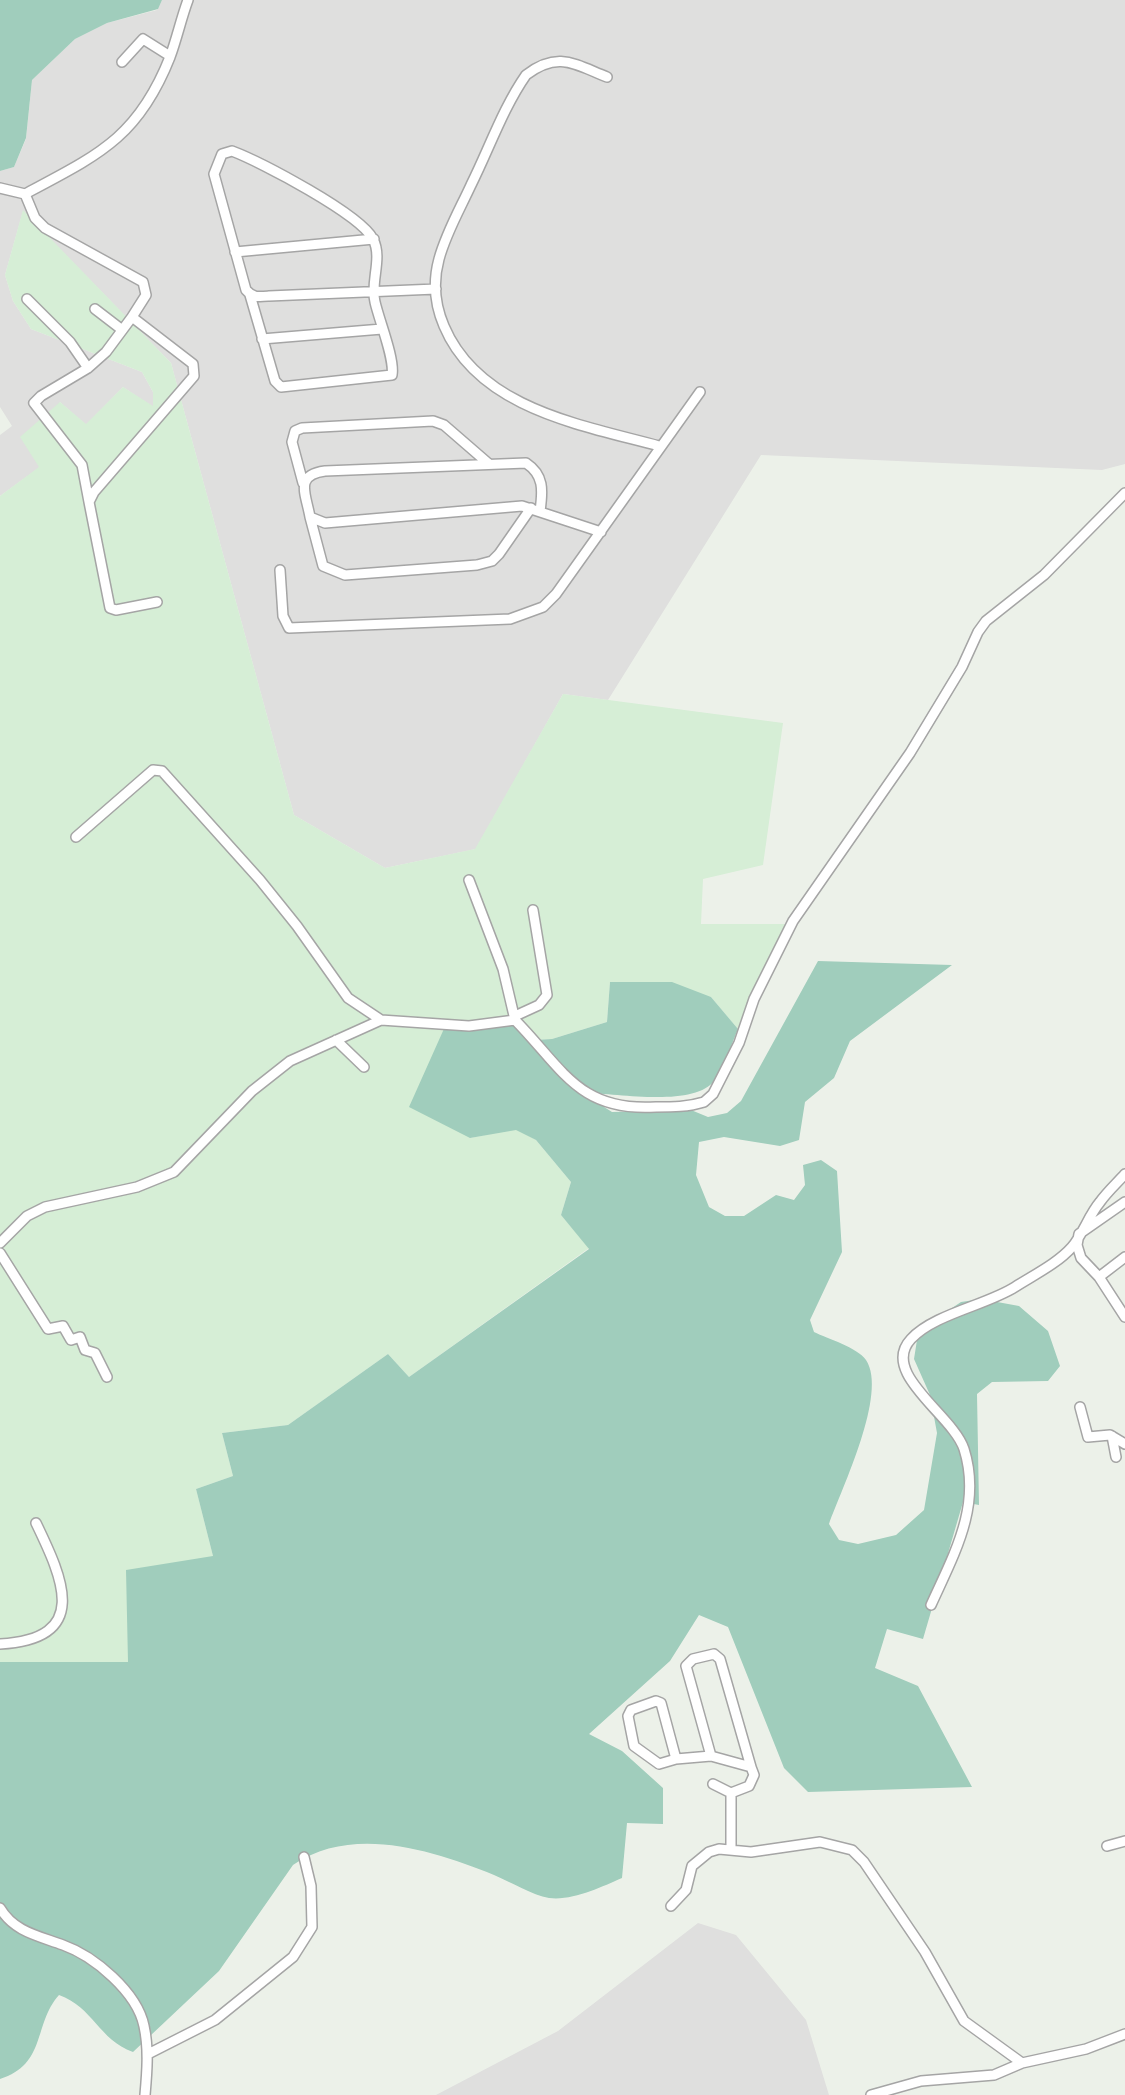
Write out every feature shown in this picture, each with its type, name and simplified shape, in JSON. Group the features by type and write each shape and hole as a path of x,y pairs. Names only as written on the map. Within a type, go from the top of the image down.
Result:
{"street":[{"path":"0,188 25,194 99,155 137,120 170,56 188,0"},
{"path":"122,62 143,39 170,56"},
{"path":"607,77 560,60 545,63 526,75 452,225 439,260 436,289 438,312 450,341 485,383 559,419 659,446"},
{"path":"232,151 343,210 362,224 374,239 377,250 372,292 392,375 281,387 275,382 235,251 214,174 222,154 232,151"},
{"path":"25,194 35,218 45,228 143,282 146,295 106,352 88,368 34,403 82,465 110,608 116,610 157,602"},
{"path":"235,251 374,239"},
{"path":"250,295 436,289"},
{"path":"27,299 70,342 88,368"},
{"path":"95,309 121,329"},
{"path":"89,502 94,492 194,376 193,364 132,317"},
{"path":"262,339 382,329"},
{"path":"280,570 283,616 289,628 510,619 543,607 575,570 699,392"},
{"path":"304,485 306,478 313,473 326,471 526,463 537,470 542,482 535,510 492,561 477,565 345,575 323,566 292,442 293,435 302,428 433,421 444,425 489,464"},
{"path":"468,880 503,969 515,1018 565,1075 589,1096 606,1104 629,1109 704,1102 713,1094 739,1043 754,999 793,920 910,753 962,667 978,632 986,621 1044,575 1125,494"},
{"path":"310,517 325,523 522,506 601,531"},
{"path":"76,836 153,770 162,771 267,889 348,998 381,1020"},
{"path":"0,1243 27,1216 45,1207 137,1187 174,1172 253,1091 290,1061 335,1040 381,1020 469,1026 515,1018 539,1005 547,995 533,910"},
{"path":"335,1040 364,1067"},
{"path":"931,1605 965,1528 971,1494 964,1447 935,1406 917,1389 903,1370 904,1354 910,1339 932,1325 1012,1289 1058,1258 1072,1247 1100,1202 1125,1174"},
{"path":"1123,1310 1081,1258 1077,1245 1079,1234 1125,1202"},
{"path":"0,1253 48,1329 63,1326 71,1340 79,1338 85,1350 95,1353 107,1377"},
{"path":"1099,1277 1125,1257"},
{"path":"1080,1407 1088,1437 1112,1436 1125,1444"},
{"path":"1112,1436 1116,1457"},
{"path":"0,1644 25,1642 46,1636 58,1618 63,1586 36,1522"},
{"path":"711,1756 685,1666 693,1659 715,1654 720,1659 754,1775 751,1783 731,1793"},
{"path":"676,1759 661,1703 656,1701 631,1710 628,1716 637,1751 659,1764 676,1759 711,1756 751,1767"},
{"path":"713,1784 731,1793"},
{"path":"731,1793 731,1849"},
{"path":"1107,1846 1125,1841"},
{"path":"671,1906 686,1890 692,1866 709,1852 731,1849 759,1851 820,1842 852,1850 864,1862 918,1942 964,2021 1022,2063"},
{"path":"148,2054 215,2020 293,1956 312,1927 311,1886 304,1857"},
{"path":"0,1908 5,1917 28,1934 73,1948 102,1969 130,1996 144,2023 148,2054 145,2095"},
{"path":"872,2095 921,2081 994,2075 1022,2063 1086,2049 1125,2034"}],"shaded area":[{"path":"162,0 1125,0 1125,464 1102,470 761,455 608,700 563,694 476,849 385,868 294,815 171,363 23,211 5,275 13,301 31,329 142,372 153,392 153,407 123,387 86,425 60,402 40,467 0,496 0,435 12,426 0,407 0,171 14,167 26,139 32,80 75,39 107,23 157,10"},
{"path":"698,1923 736,1935 806,2020 829,2095 436,2095 558,2031"}],"green space":[{"path":"0,0 162,0 158,9 107,23 75,39 32,80 26,138 14,167 0,171"},
{"path":"23,210 171,363 294,815 385,868 475,849 563,694 783,723 763,865 703,879 701,924 789,924 738,1029 711,997 610,982 607,1022 552,1039 535,1040 470,1138 516,1129 536,1140 571,1182 561,1215 589,1248 409,1377 388,1354 288,1425 222,1433 233,1476 196,1489 213,1556 128,1662 0,1662 0,496 39,467 20,437 60,402 86,424 123,387 153,406 153,392 142,372 31,329 13,301 5,275"},
{"path":"818,961 952,965 850,1041 834,1078 805,1102 799,1140 780,1146 724,1137 699,1142 696,1175 709,1207 725,1216 744,1216 776,1195 794,1200 805,1185 803,1165 821,1160 837,1171 842,1252 810,1320 814,1332 862,1355 871,1375 871,1394 861,1441 829,1524 839,1540 858,1544 896,1535 924,1510 937,1433 930,1395 914,1359 917,1340 928,1324 961,1302 981,1299 1019,1306 1048,1331 1060,1366 1048,1381 992,1382 977,1394 979,1505 963,1502 923,1639 887,1629 875,1668 918,1686 972,1787 808,1792 784,1768 728,1627 699,1615 670,1661 589,1734 622,1751 663,1788 663,1824 627,1823 622,1878 577,1895 549,1898 471,1866 420,1850 367,1844 341,1846 316,1853 293,1865 219,1971 133,2052 112,2040 71,2000 59,1995 45,2018 37,2042 25,2064 0,2079 0,1662 128,1662 126,1570 213,1556 196,1489 233,1476 222,1433 288,1425 388,1354 409,1377 589,1249 561,1215 571,1182 536,1140 516,1130 470,1138 409,1107 447,1022 515,1022 535,1040 552,1039 607,1022 610,982 672,982 711,997 738,1029 715,1080 705,1089 672,1097 582,1093 612,1112 691,1110 708,1117 727,1113 741,1101"}]}
